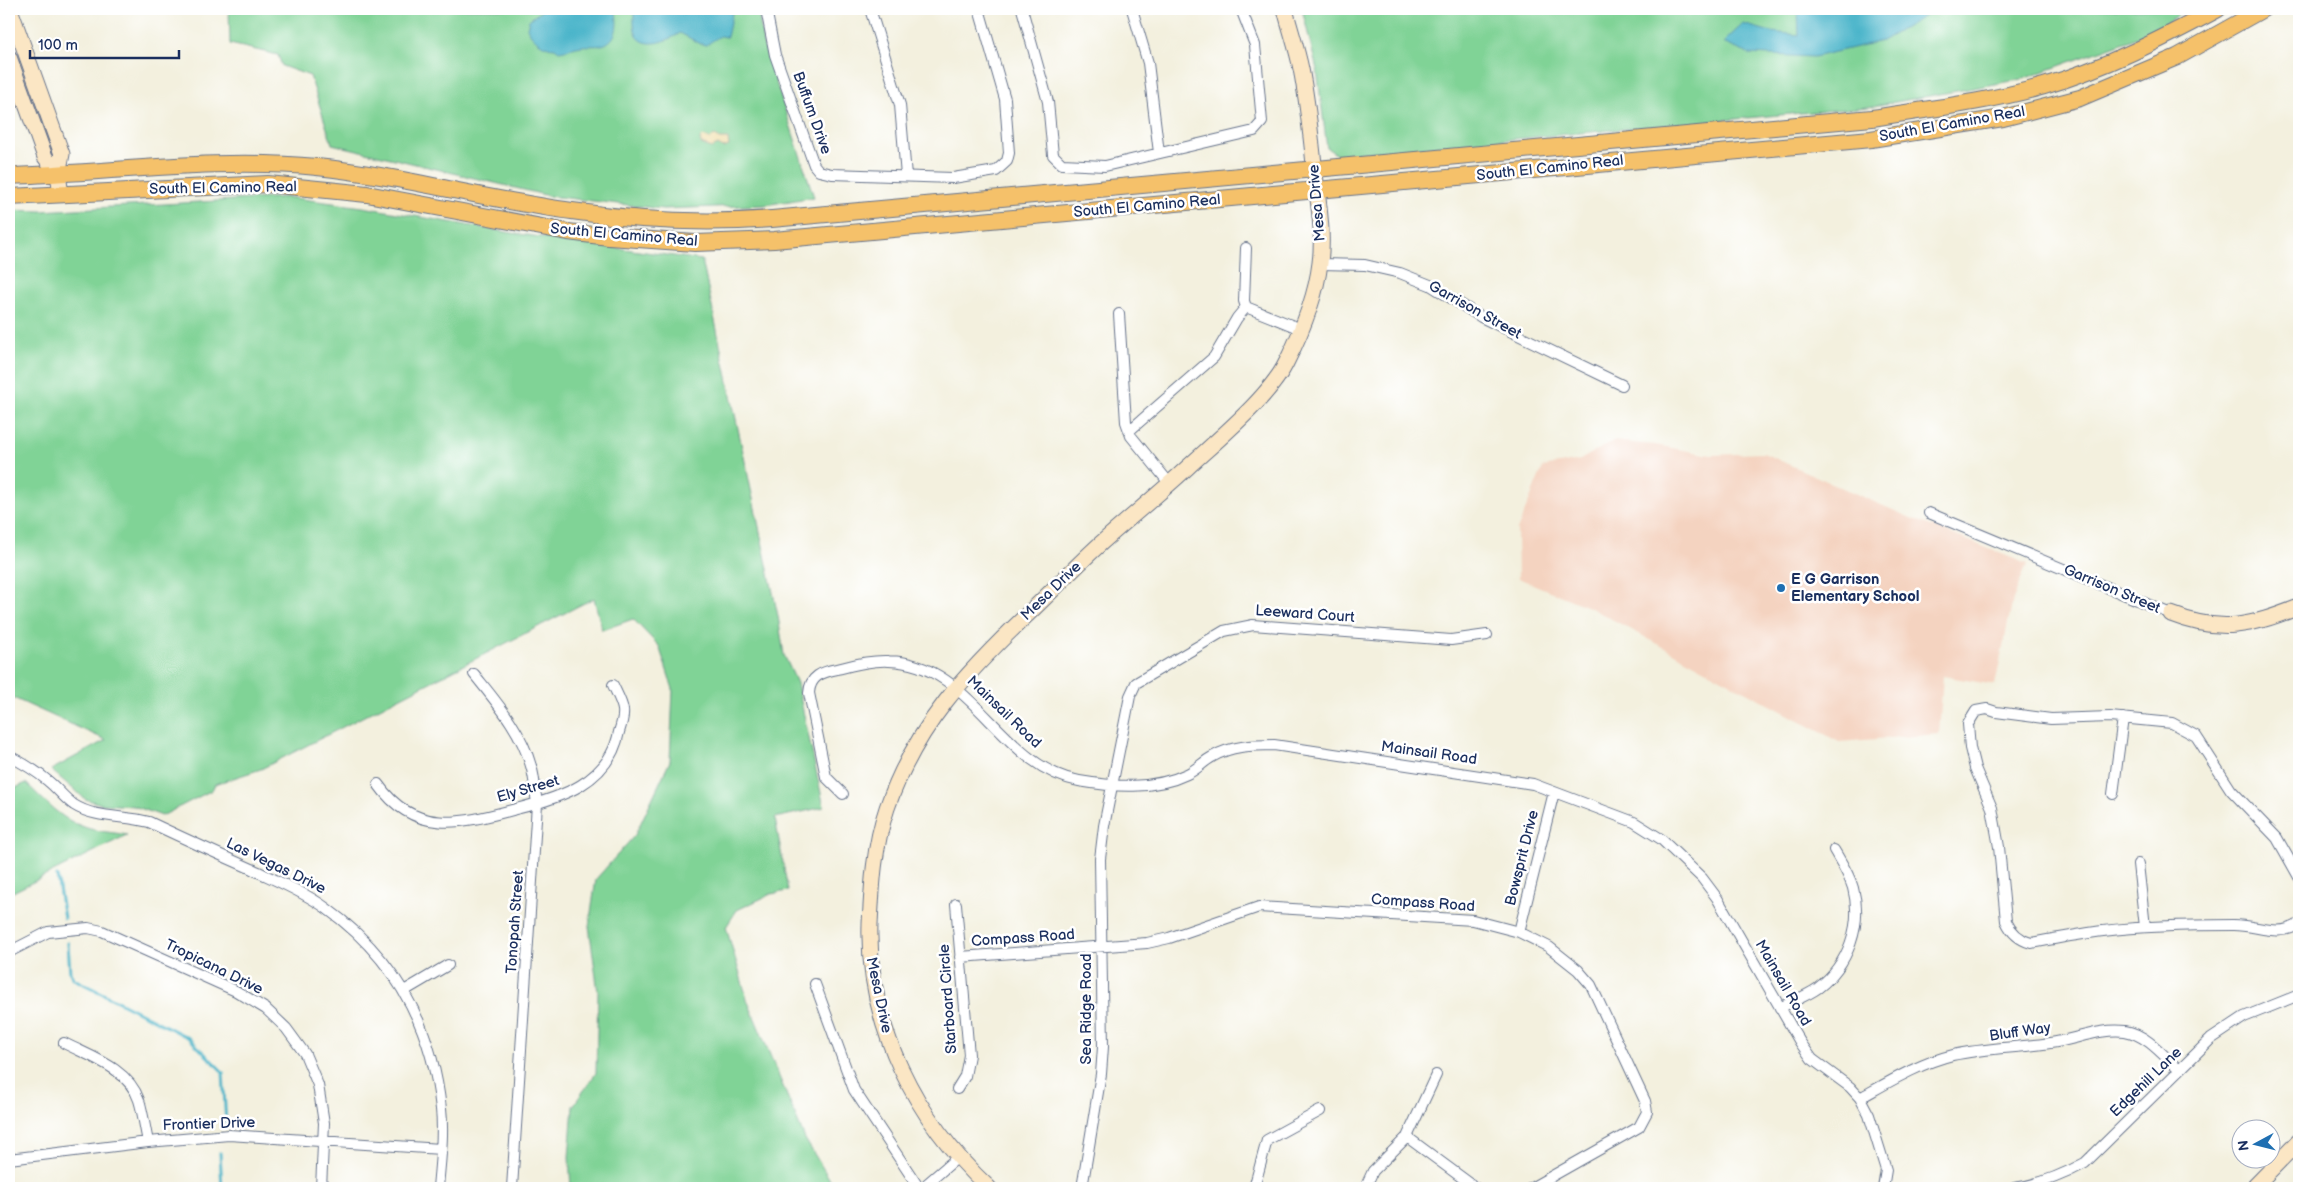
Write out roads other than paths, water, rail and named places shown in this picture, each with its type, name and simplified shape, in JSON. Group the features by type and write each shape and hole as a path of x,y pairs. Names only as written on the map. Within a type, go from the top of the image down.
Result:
{"main road":[{"path":"10,9 62,154 58,174 60,194"},
{"name":"Mesa Drive","path":"990,1188 958,1157 930,1121 901,1072 881,1018 871,968 869,946 872,878 880,834 887,808 905,764 930,721 956,687 987,652 1098,546 1170,484 1234,424 1269,388 1286,365 1311,306 1320,264 1322,231 1301,67 1285,9"},
{"name":"South El Camino Real","path":"9,176 266,164 367,173 570,211 680,222 772,220 1872,118 2002,97 2045,85 2108,64 2176,32 2218,9"},
{"name":"South El Camino Real","path":"9,197 268,184 367,194 568,232 672,242 703,243 784,239 1317,191 1696,153 1871,139 2003,118 2080,98 2177,57 2263,9"},
{"path":"9,58 45,157 58,174"},
{"path":"2023,112 2029,101 2040,94 2045,85"},
{"name":"Garrison Street","path":"2171,614 2224,627 2248,624 2299,608"},
{"path":"2253,1188 2299,1140"}],"street":[{"name":"Buffum Drive","path":"766,9 774,55 814,165 819,171 832,174 906,176"},
{"path":"870,9 900,105 906,176 953,178 996,171 1007,161 1009,153 1005,99 978,9"},
{"path":"1022,9 1048,102 1053,155 1062,164 1105,166 1254,131 1262,122 1255,45 1241,9"},
{"path":"1132,9 1148,62 1159,153"},
{"path":"1246,248 1244,301 1246,307"},
{"name":"Garrison Street","path":"1320,264 1365,265 1400,273 1430,285 1481,317 1622,385"},
{"path":"1246,307 1301,328"},
{"path":"1129,431 1214,357 1237,318 1246,307"},
{"path":"1119,314 1126,422 1131,436 1170,484"},
{"name":"Garrison Street","path":"1930,513 2171,614"},
{"name":"Leeward Court","path":"1136,683 1224,631 1239,626 1253,625 1451,640 1487,635"},
{"name":"Mainsail Road","path":"844,794 826,776 809,693 809,684 819,672 869,662 889,661 906,663 939,675 956,687 1027,758 1055,775 1079,781 1151,786 1187,774 1213,756 1247,746 1274,745 1532,784 1634,822 1661,839 1702,878 1717,898 1780,1008 1812,1059 1850,1087 1860,1098 1869,1115 1886,1170 1883,1188"},
{"name":"Tonopah Street","path":"474,674 511,721 526,750 532,767 537,804 512,1188"},
{"name":"Sea Ridge Road","path":"1082,1188 1101,1074 1103,1047 1100,859 1112,784 1130,696 1136,683"},
{"name":"Ely Street","path":"378,784 385,795 403,809 421,818 440,822 456,823 476,820 557,798 584,785 608,760 617,742 624,710 613,685"},
{"path":"2299,877 2277,838 2231,790 2196,736 2172,723 2122,718 2052,719 1996,712 1987,709 1976,711 1968,724 1970,748 1975,768 1992,808 1999,847 2006,921 2009,928 2022,941 2031,943 2102,931 2145,927 2237,925 2268,928 2276,932 2289,930 2299,924"},
{"path":"2114,794 2122,718"},
{"name":"Las Vegas Drive","path":"9,756 24,763 48,780 73,804 80,808 101,815 136,818 149,822 293,888 318,903 362,938 385,963 404,992 421,1024 435,1069 441,1110 438,1188"},
{"name":"Bowsprit Drive","path":"1519,932 1554,792"},
{"path":"1780,1008 1817,988 1836,971 1851,944 1857,910 1853,888 1834,850"},
{"path":"2138,864 2145,927"},
{"name":"Starboard Circle","path":"956,904 969,1055 965,1076 957,1090"},
{"name":"Compass Road","path":"960,957 1147,943 1169,938 1259,907 1473,920 1519,932 1549,946 1578,970 1591,985 1645,1101 1647,1112 1639,1127 1531,1188"},
{"name":"Tropicana Drive","path":"9,952 48,932 88,928 102,931 236,991 266,1010 286,1028 305,1054 318,1085 324,1123 321,1188"},
{"path":"404,992 448,965"},
{"path":"815,984 854,1090 920,1188 958,1157"},
{"name":"Edgehill Lane","path":"2014,1188 2025,1187 2066,1174 2085,1162 2211,1039 2244,1016 2299,995"},
{"name":"Bluff Way","path":"1860,1098 1902,1075 1952,1056 2051,1043 2096,1032 2125,1031 2142,1037 2179,1070"},
{"path":"64,1043 119,1071 134,1089 139,1101 148,1142"},
{"path":"1365,1188 1373,1171 1407,1137 1436,1075"},
{"path":"1254,1188 1267,1140 1320,1111"},
{"name":"Frontier Drive","path":"9,1159 148,1142 229,1135 441,1149"},
{"path":"1407,1137 1476,1188"}],"water":[{"path":"544,9 615,9 617,23 615,33 610,41 602,45 582,46 559,51 538,42 527,28 529,20"},
{"path":"634,9 733,9 727,37 720,36 706,45 680,33 658,42 652,43 641,40 635,30"},
{"path":"1798,9 1937,9 1882,41 1814,57 1749,54 1723,43 1743,24 1771,32 1799,35"}],"waterway":[{"path":"57,876 64,918"},
{"path":"68,943 70,973 74,979 189,1038 223,1072 226,1125"},
{"path":"220,1153 222,1188"}],"place":[{"name":"E G Garrison Elementary School","path":"1781,588"}]}
